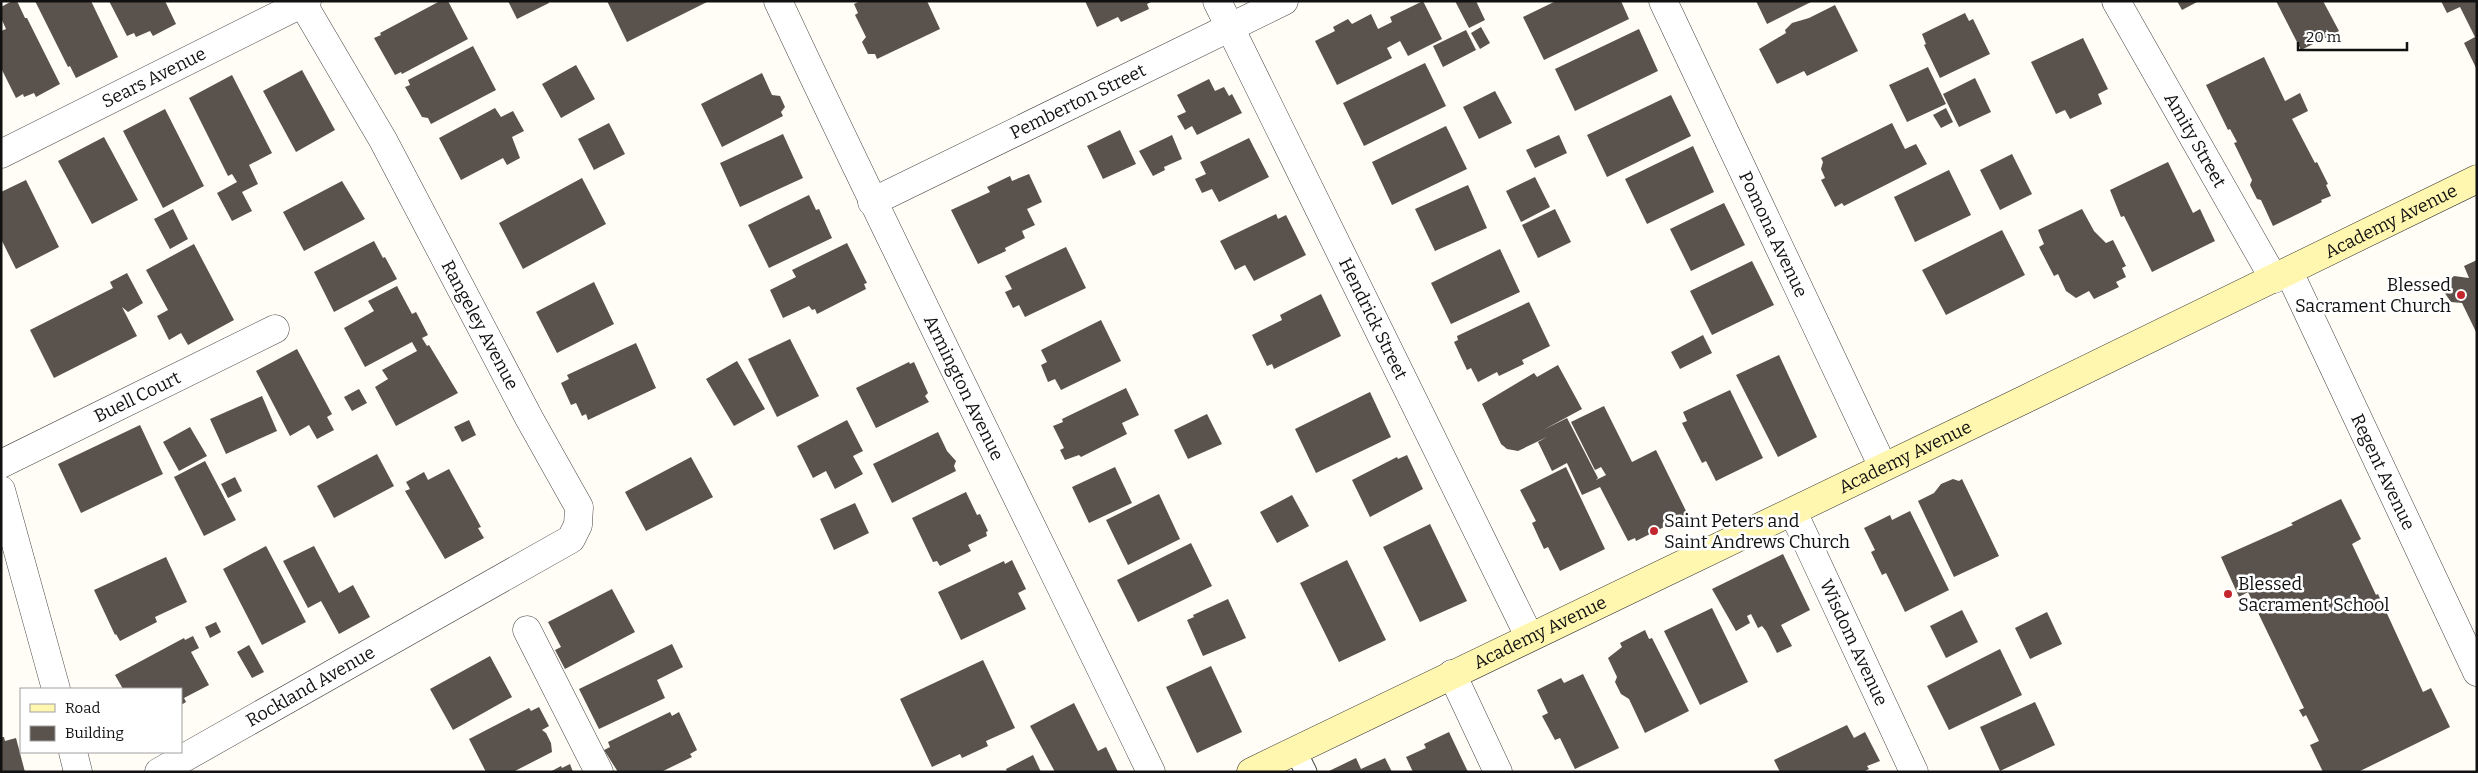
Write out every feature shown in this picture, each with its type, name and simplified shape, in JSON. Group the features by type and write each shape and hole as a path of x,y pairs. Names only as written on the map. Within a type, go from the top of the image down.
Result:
{"street":[{"name":"Armington Avenue","path":"778,1 872,202 1016,492 1151,772"},
{"name":"Hendrick Street","path":"1217,1 1529,636"},
{"name":"Pemberton Street","path":"872,202 1284,1"},
{"name":"Pomona Avenue","path":"1663,1 1883,467"},
{"name":"Amity Street","path":"2116,1 2281,276"},
{"name":"Sears Avenue","path":"1,154 305,2"},
{"name":"Rangeley Avenue","path":"305,2 382,140 579,507 578,525 571,539 462,602"},
{"name":"Academy Avenue","path":"1251,772 1301,761 1452,674 1793,512 2477,179"},
{"name":"Regent Avenue","path":"2281,276 2477,672"},
{"name":"Buell Court","path":"1,464 276,329"},
{"path":"1,490 56,688"},
{"name":"Wisdom Avenue","path":"1793,512 1914,772"},
{"name":"Rockland Avenue","path":"158,772 462,602"},
{"path":"527,630 599,772"},
{"path":"1452,674 1498,772"},
{"path":"73,753 78,772"}],"building":[{"path":"12,1 17,1 25,18 27,18 60,84 36,97 34,93 24,97 23,94 16,98 1,68 1,31 6,29 1,18 1,7"},
{"path":"35,1 91,1 118,57 76,78 70,66 68,67"},
{"path":"109,1 165,1 176,24 153,36 150,31 136,37 134,33 127,36"},
{"path":"440,1 448,1 468,39 402,74 401,72 395,75 374,38"},
{"path":"508,1 549,1 549,3 517,19"},
{"path":"607,1 709,1 627,42"},
{"path":"860,1 927,1 940,29 877,59 875,54 868,54 862,42 866,37 855,15 858,13 854,4"},
{"path":"1085,1 1153,1 1147,4 1149,9 1121,22 1118,17 1097,27"},
{"path":"1423,1 1442,39 1408,56 1400,41 1387,48 1392,58 1337,85 1315,41 1335,31 1333,27 1348,19 1352,24 1371,14 1378,29 1392,22 1390,17"},
{"path":"1455,1 1476,1 1485,20 1469,28"},
{"path":"1556,1 1621,1 1629,19 1544,60 1523,17"},
{"path":"1756,1 1813,1 1767,24"},
{"path":"2177,1 2199,1 2182,10"},
{"path":"2276,1 2323,1 2339,31 2301,50"},
{"path":"2441,1 2477,1 2477,70 2464,43 2475,37 2460,7 2447,13"},
{"path":"1835,5 1858,51 1807,76 1804,71 1777,84 1759,49 1786,33 1785,30 1792,23 1809,18"},
{"path":"1965,13 1969,21 1973,19 1990,54 1940,78 1924,45 1926,44 1922,34"},
{"path":"1481,27 1490,43 1480,49 1471,33"},
{"path":"1639,29 1658,71 1575,111 1555,69"},
{"path":"1466,30 1476,50 1443,67 1433,46"},
{"path":"2083,38 2108,89 2098,94 2102,104 2070,119 2065,110 2056,114 2031,62"},
{"path":"473,46 496,90 431,124 428,118 422,117 405,87 410,85 408,80"},
{"path":"2264,57 2285,101 2300,93 2308,111 2292,119 2315,163 2317,162 2328,184 2326,185 2331,196 2273,226 2261,200 2257,199 2250,185 2252,180 2234,143 2237,142 2230,129 2228,130 2206,85"},
{"path":"1425,63 1446,106 1364,146 1343,103"},
{"path":"576,65 595,99 561,118 542,84"},
{"path":"1928,67 1946,104 1907,122 1889,85"},
{"path":"302,70 335,130 296,152 263,91"},
{"path":"762,73 772,95 780,96 785,107 781,112 783,116 722,147 701,104"},
{"path":"232,75 272,153 249,165 258,184 242,192 252,211 232,221 217,193 237,182 232,174 228,176 189,98"},
{"path":"1975,78 1991,112 1959,127 1943,94"},
{"path":"1209,79 1215,91 1224,87 1229,96 1232,94 1242,113 1197,135 1192,126 1185,130 1177,116 1186,112 1177,95"},
{"path":"1495,91 1512,123 1479,139 1463,107"},
{"path":"1671,95 1691,136 1607,177 1587,135"},
{"path":"495,108 501,117 513,111 524,131 512,137 520,158 507,165 503,158 461,180 439,138"},
{"path":"1946,108 1953,122 1941,128 1933,115"},
{"path":"165,109 204,186 163,208 123,131"},
{"path":"609,123 625,154 594,170 578,139"},
{"path":"1892,123 1905,149 1916,144 1927,164 1844,206 1842,203 1835,207 1821,180 1825,178 1821,169 1823,162 1821,158"},
{"path":"1446,126 1467,169 1392,205 1372,162"},
{"path":"1120,130 1136,164 1103,179 1087,146"},
{"path":"783,134 803,178 740,207 720,163"},
{"path":"1172,135 1182,159 1164,167 1165,170 1153,176 1139,151"},
{"path":"1559,135 1567,153 1535,168 1526,150"},
{"path":"104,137 138,200 92,224 58,161"},
{"path":"1249,138 1269,177 1219,202 1212,189 1202,193 1195,179 1206,174 1200,162"},
{"path":"1693,146 1714,192 1647,224 1625,179"},
{"path":"2012,154 2032,194 2000,210 1980,170"},
{"path":"2168,162 2193,213 2200,209 2215,241 2152,272 2124,216 2121,217 2110,190"},
{"path":"1949,170 1971,215 1915,242 1894,197"},
{"path":"1029,174 1042,202 1027,209 1035,225 1022,231 1025,238 1005,248 1006,251 978,264 951,210 990,192 987,187 1010,176 1012,181"},
{"path":"1535,177 1550,207 1521,222 1506,191"},
{"path":"582,178 606,224 523,269 499,223"},
{"path":"26,180 59,247 16,269 1,239 1,192"},
{"path":"342,181 365,219 304,251 283,212"},
{"path":"1468,185 1487,228 1435,251 1415,209"},
{"path":"809,195 816,210 819,209 832,238 769,268 748,225"},
{"path":"1724,203 1745,245 1691,271 1670,229"},
{"path":"173,209 188,239 170,249 154,219"},
{"path":"1555,209 1571,242 1538,258 1522,225"},
{"path":"2082,209 2094,231 2106,243 2113,240 2126,266 2122,268 2126,277 2116,282 2119,287 2094,299 2089,291 2076,298 2066,291 2058,274 2054,276 2039,247 2044,244 2038,230"},
{"path":"1276,214 1278,219 1286,215 1306,255 1254,281 1245,265 1235,270 1220,241"},
{"path":"2002,230 2025,275 1946,315 1922,270"},
{"path":"374,241 397,279 334,312 314,272"},
{"path":"847,243 867,283 864,284 866,289 817,314 815,309 812,310 809,306 783,318 770,290 796,277 792,270"},
{"path":"194,244 234,320 188,345 181,333 169,340 157,316 168,310 146,270"},
{"path":"1066,247 1086,288 1025,317 1019,305 1013,308 1005,292 1012,289 1005,276"},
{"path":"1500,249 1520,292 1451,324 1431,283"},
{"name":"Blessed Sacrament Church","path":"2477,260 2477,334 2462,303 2451,302 2444,292 2445,284 2454,276 2469,278 2464,266"},
{"path":"1752,261 1774,305 1712,335 1690,291"},
{"path":"127,273 143,303 128,312 122,307 137,336 54,378 30,330 113,288 110,282"},
{"path":"594,282 614,324 557,353 536,312"},
{"path":"397,286 412,314 416,312 428,335 422,338 427,346 429,345 458,393 396,426 375,387 388,379 382,370 417,351 412,342 365,367 344,328 374,311 368,301"},
{"path":"1321,294 1341,336 1274,369 1272,364 1267,366 1252,335 1282,320 1280,315"},
{"path":"1529,302 1550,346 1522,360 1524,364 1499,376 1497,372 1478,382 1471,368 1467,370 1454,342 1458,340 1457,336"},
{"path":"1101,320 1121,361 1061,390 1055,379 1048,382 1041,365 1047,362 1041,350"},
{"path":"1703,335 1712,353 1680,369 1671,352"},
{"path":"790,339 819,396 777,417 748,359"},
{"path":"636,343 656,388 588,420 586,414 582,416 576,403 571,405 561,383 569,379 567,375"},
{"path":"297,349 332,414 327,417 334,430 317,439 309,425 290,436 256,371"},
{"path":"1779,355 1817,437 1778,457 1736,375"},
{"path":"737,361 765,409 734,426 706,379"},
{"path":"909,362 910,364 914,362 928,393 925,396 929,402 876,428 856,388"},
{"path":"1558,365 1582,409 1543,430 1567,418 1598,478 1596,480 1606,475 1601,467 1595,470 1571,422 1604,406 1632,462 1656,450 1688,515 1636,541 1635,538 1628,541 1600,487 1582,495 1567,463 1552,471 1538,442 1547,437 1518,451 1507,449 1501,444 1482,404 1534,373 1537,377"},
{"path":"1126,388 1139,415 1122,423 1127,434 1081,457 1079,455 1065,460 1060,450 1064,448 1053,426 1063,422 1062,419"},
{"path":"359,389 367,403 352,411 344,397"},
{"path":"1730,390 1763,458 1716,481 1706,461 1702,463 1682,423 1687,421 1683,412"},
{"path":"1370,392 1391,437 1316,473 1295,429"},
{"path":"262,396 277,431 226,454 210,419"},
{"path":"1207,414 1222,444 1188,459 1174,430"},
{"path":"469,420 476,435 462,442 454,427"},
{"path":"847,420 863,451 853,456 863,474 835,489 826,471 813,478 797,446"},
{"path":"140,425 163,474 81,513 58,464"},
{"path":"190,427 207,456 179,471 163,442"},
{"path":"938,432 947,451 956,461 954,466 956,471 892,503 873,464"},
{"path":"377,454 394,486 334,518 317,486"},
{"path":"1407,455 1423,489 1370,517 1352,480 1397,457 1398,459"},
{"path":"691,457 713,497 646,531 625,492"},
{"path":"205,461 236,520 204,536 174,477"},
{"path":"1115,467 1132,503 1089,523 1072,487"},
{"path":"1566,467 1605,549 1560,571 1548,547 1544,549 1532,523 1536,521 1520,490"},
{"path":"449,469 481,527 478,528 484,538 445,559 405,491 410,489 406,482 424,472 428,480"},
{"path":"235,477 242,491 228,498 221,484"},
{"path":"1953,479 1959,481 1962,479 1999,556 1954,577 1918,501 1934,493 1941,484"},
{"path":"966,492 977,515 980,514 988,531 986,532 987,536 968,545 971,551 940,566 937,561 933,562 912,518"},
{"path":"1159,494 1180,539 1128,565 1106,520"},
{"path":"1292,495 1309,526 1277,543 1260,512"},
{"path":"2341,499 2361,539 2352,544 2376,595 2378,594 2423,692 2431,688 2450,727 2358,772 2323,772 2310,745 2319,741 2306,715 2303,717 2299,710 2304,708 2248,592 2239,597 2221,557 2293,525 2291,523"},
{"path":"855,503 869,533 834,550 820,519"},
{"path":"1910,511 1949,590 1905,612 1886,573 1882,575 1871,552 1875,550 1864,528 1890,515 1892,520"},
{"path":"1430,524 1467,601 1420,622 1383,547"},
{"path":"1191,543 1212,586 1138,622 1117,580"},
{"path":"266,546 306,622 262,645 223,569"},
{"path":"314,546 339,593 353,585 370,617 339,634 321,601 308,608 283,561"},
{"path":"1783,554 1810,610 1781,625 1792,646 1777,653 1766,631 1762,626 1758,628 1751,614 1747,616 1750,623 1736,631 1712,589"},
{"path":"166,557 187,602 155,617 157,622 120,641 115,635 94,590"},
{"path":"1012,560 1026,589 1018,593 1026,609 961,640 938,592 1004,561 1005,564"},
{"path":"1347,560 1386,640 1339,662 1300,583"},
{"path":"612,589 635,632 565,669 555,650 561,647 548,622"},
{"path":"1228,599 1246,638 1203,656 1187,620 1194,617 1193,615"},
{"path":"1712,608 1748,682 1700,705 1664,631"},
{"path":"1962,610 1978,642 1946,658 1930,626"},
{"path":"2047,612 2062,644 2030,659 2015,628"},
{"path":"216,622 221,632 210,638 205,627"},
{"path":"1645,630 1649,639 1652,638 1689,711 1645,733 1629,699 1621,694 1615,682 1617,677 1608,658 1622,647 1620,643"},
{"path":"193,636 199,648 191,652 209,685 184,698 186,702 182,704 182,688 122,688 115,675 184,638 185,640"},
{"path":"672,644 683,667 657,680 665,698 599,729 579,689"},
{"path":"249,645 264,672 252,678 237,652"},
{"path":"2000,649 2022,695 1949,730 1927,686"},
{"path":"490,656 512,697 453,730 430,689"},
{"path":"983,660 1015,728 986,741 988,746 962,758 960,754 932,767 900,699"},
{"path":"1211,666 1242,732 1197,753 1166,687"},
{"path":"1583,674 1619,748 1575,769 1560,738 1555,740 1542,716 1548,713 1537,690 1561,678 1564,683"},
{"path":"2035,702 2055,745 2000,771 1980,727"},
{"path":"1074,703 1098,751 1106,747 1118,772 1055,772 1030,726"},
{"path":"539,707 549,726 542,730 546,733 551,743 552,752 513,772 486,772 469,739 529,708 531,711"},
{"path":"670,712 672,716 679,712 697,750 690,754 692,757 661,772 618,772 604,750 610,747 608,742"},
{"path":"1847,725 1854,738 1865,732 1880,761 1867,766 1869,769 1863,772 1780,772 1774,760"},
{"path":"1449,732 1468,772 1413,772 1406,757 1426,748 1424,744"},
{"path":"1,737 4,737 5,741 16,738 25,772 1,772"},
{"path":"1033,755 1041,772 1007,772 1006,769"},
{"path":"1356,758 1361,769 1385,758 1392,772 1327,772"},
{"path":"570,764 573,772 550,772 561,766 562,768"}],"place":[{"name":"Blessed Sacrament Church","path":"2461,295"},
{"name":"Saint Peters and Saint Andrews Church","path":"1654,531"},
{"name":"Blessed Sacrament School","path":"2228,594"}]}
